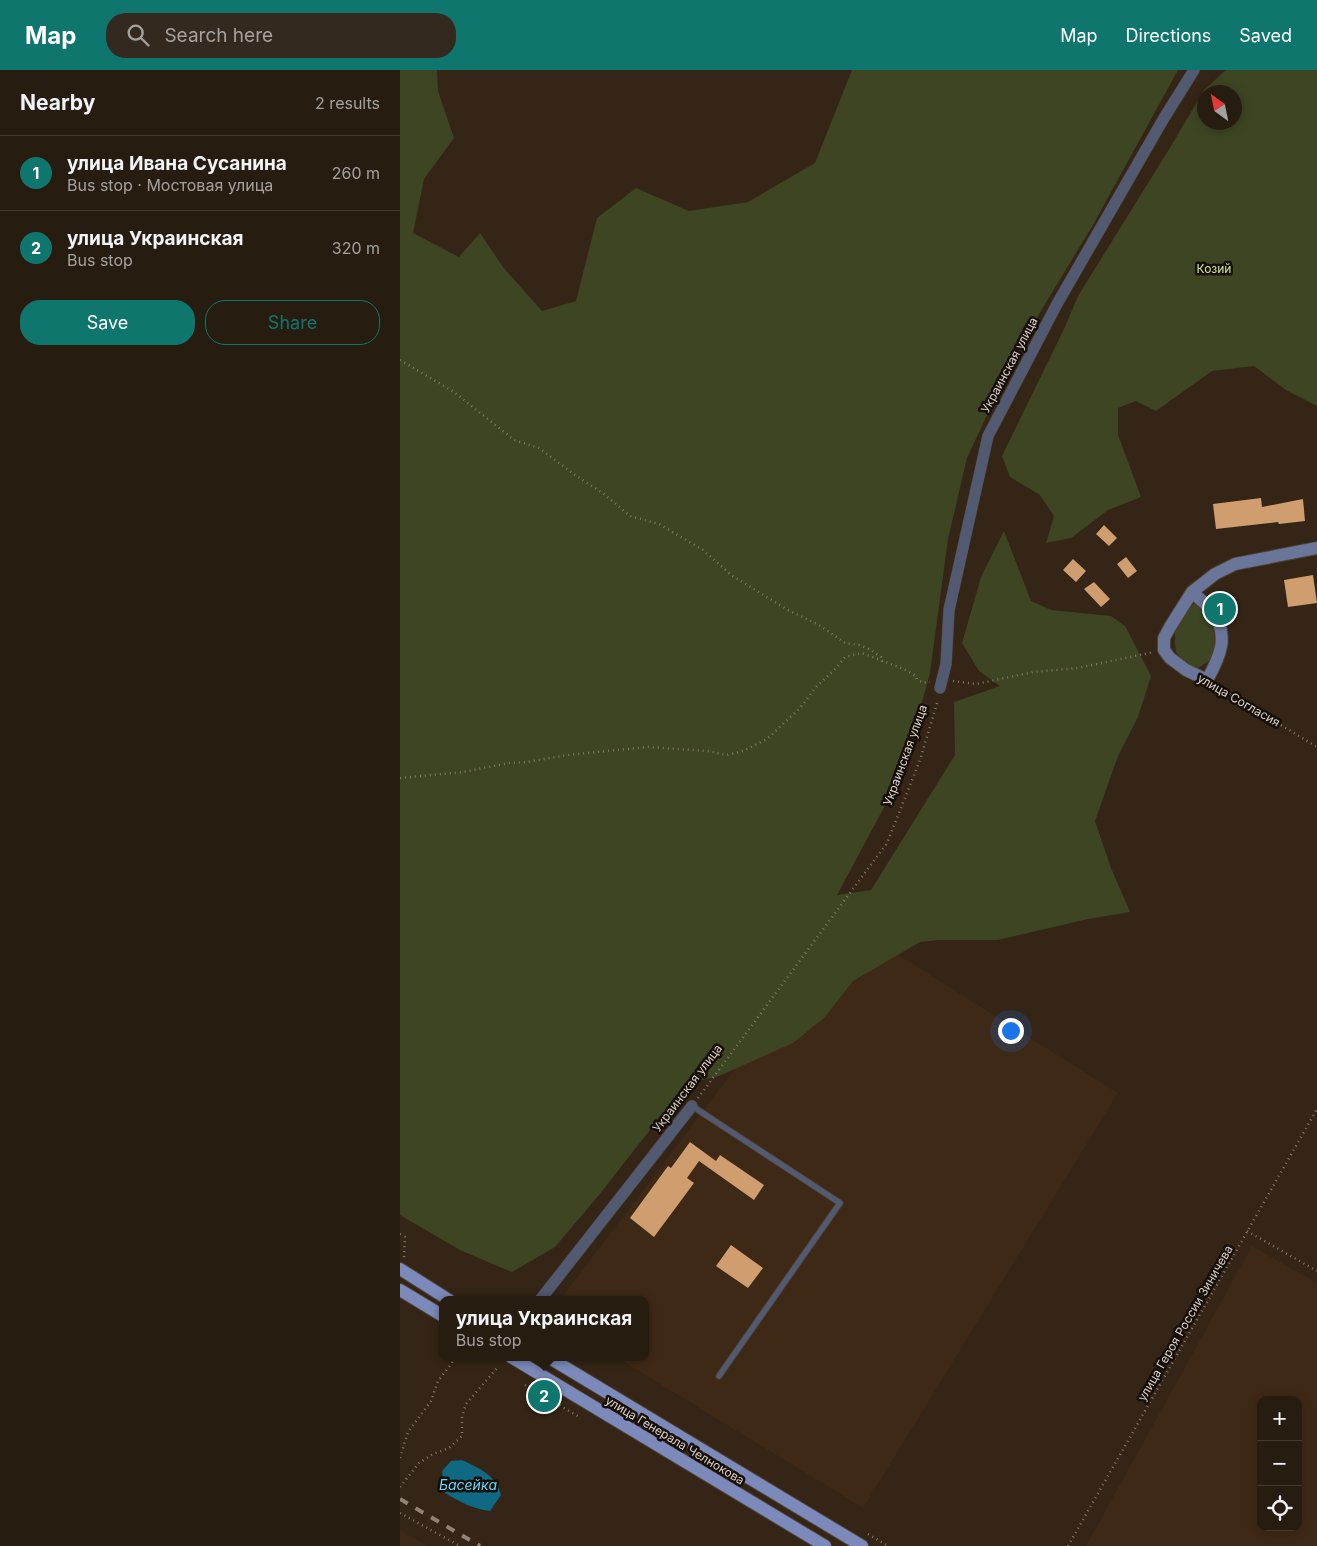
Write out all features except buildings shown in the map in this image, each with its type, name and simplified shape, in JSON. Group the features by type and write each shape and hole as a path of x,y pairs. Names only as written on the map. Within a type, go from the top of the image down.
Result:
{"main road":[{"path":"402,1264 444,1296"},
{"path":"400,1290 439,1314"},
{"name":"улица Генерала Челнокова","path":"518,1361 825,1546"},
{"name":"улица Генерала Челнокова","path":"555,1361 862,1546"}],"street":[{"name":"Украинская улица","path":"941,684 946,664 950,610 988,436 1057,304 1164,118 1194,70"},
{"path":"1164,650 1164,638 1192,592 1215,574 1235,564 1317,548"},
{"path":"1192,592 1212,610 1222,637 1222,648 1218,661 1207,680"},
{"name":"улица Согласия","path":"1164,650 1170,658 1186,670 1207,680"},
{"name":"Украинская улица","path":"543,1296 692,1106"}],"lane":[{"path":"692,1106 840,1203 719,1376"}],"path":[{"path":"400,360 454,392 514,440 539,448 574,475 604,494 630,516 659,524 703,550 731,575 788,610 819,625 845,643 859,644 871,650 881,657 882,662"},
{"path":"400,778 463,772 509,762 527,762 647,747 707,751 727,755 743,751 767,739 800,708 816,687 845,657 862,653 904,669 916,676 917,680 924,683 976,684 1034,672 1078,668 1164,650"},
{"name":"улица Согласия","path":"1207,680 1317,747"},
{"name":"Украинская улица","path":"692,1106 887,843 920,760 937,706 941,684"},
{"name":"улица Героя России Зиничева","path":"1068,1546 1317,1109"},
{"path":"1247,1231 1317,1271"},
{"path":"400,1234 404,1237 406,1252 402,1264"},
{"path":"400,1458 408,1432 431,1401 438,1381 452,1361"},
{"path":"400,1487 419,1462 449,1448 462,1436 462,1417 466,1404 497,1368"},
{"path":"525,1384 581,1418"},
{"path":"400,1513 460,1546"}],"shaded area":[{"path":"846,922 1118,1093 863,1508 623,1361 649,1361 649,1296 563,1296"},
{"path":"1252,1246 1317,1283 1317,1546 1086,1546"},
{"path":"400,1530 427,1546 400,1546"}],"green space":[{"path":"400,70 437,70 438,91 454,138 424,179 413,233 459,257 480,233 503,267 542,311 576,301 597,218 636,188 689,211 748,202 815,163 852,70 1178,70 1093,225 1019,347 967,458 948,539 930,673 903,772 837,895 871,890 955,755 954,702 1000,686 979,671 962,643 981,577 1004,531 1031,601 1051,610 1111,616 1125,626 1151,676 1138,717 1118,756 1095,821 1111,868 1130,912 1088,919 998,940 938,940 920,942 853,981 824,1018 793,1043 719,1076 686,1084 599,1195 555,1247 512,1272 460,1250 400,1215"},
{"name":"Козий","path":"1226,70 1317,70 1317,406 1286,390 1254,366 1212,371 1156,411 1136,401 1118,408 1118,435 1141,497 1108,510 1071,538 1046,543 1054,516 1040,495 1010,477 1002,456 1064,329 1078,296 1197,102 1197,130 1242,130 1242,85 1210,85"},
{"path":"1195,603 1207,612 1211,619 1214,652 1212,659 1194,669 1183,662 1176,652 1175,632 1190,607"}],"water":[{"name":"Басейка","path":"462,1460 486,1473 499,1488 501,1495 490,1511 467,1505 445,1493 442,1471 451,1461"}],"railway":[{"path":"400,1499 480,1546"}],"place":[{"name":"улица Ивана Сусанина","path":"1220,609"},
{"name":"улица Украинская","path":"544,1396"}]}
